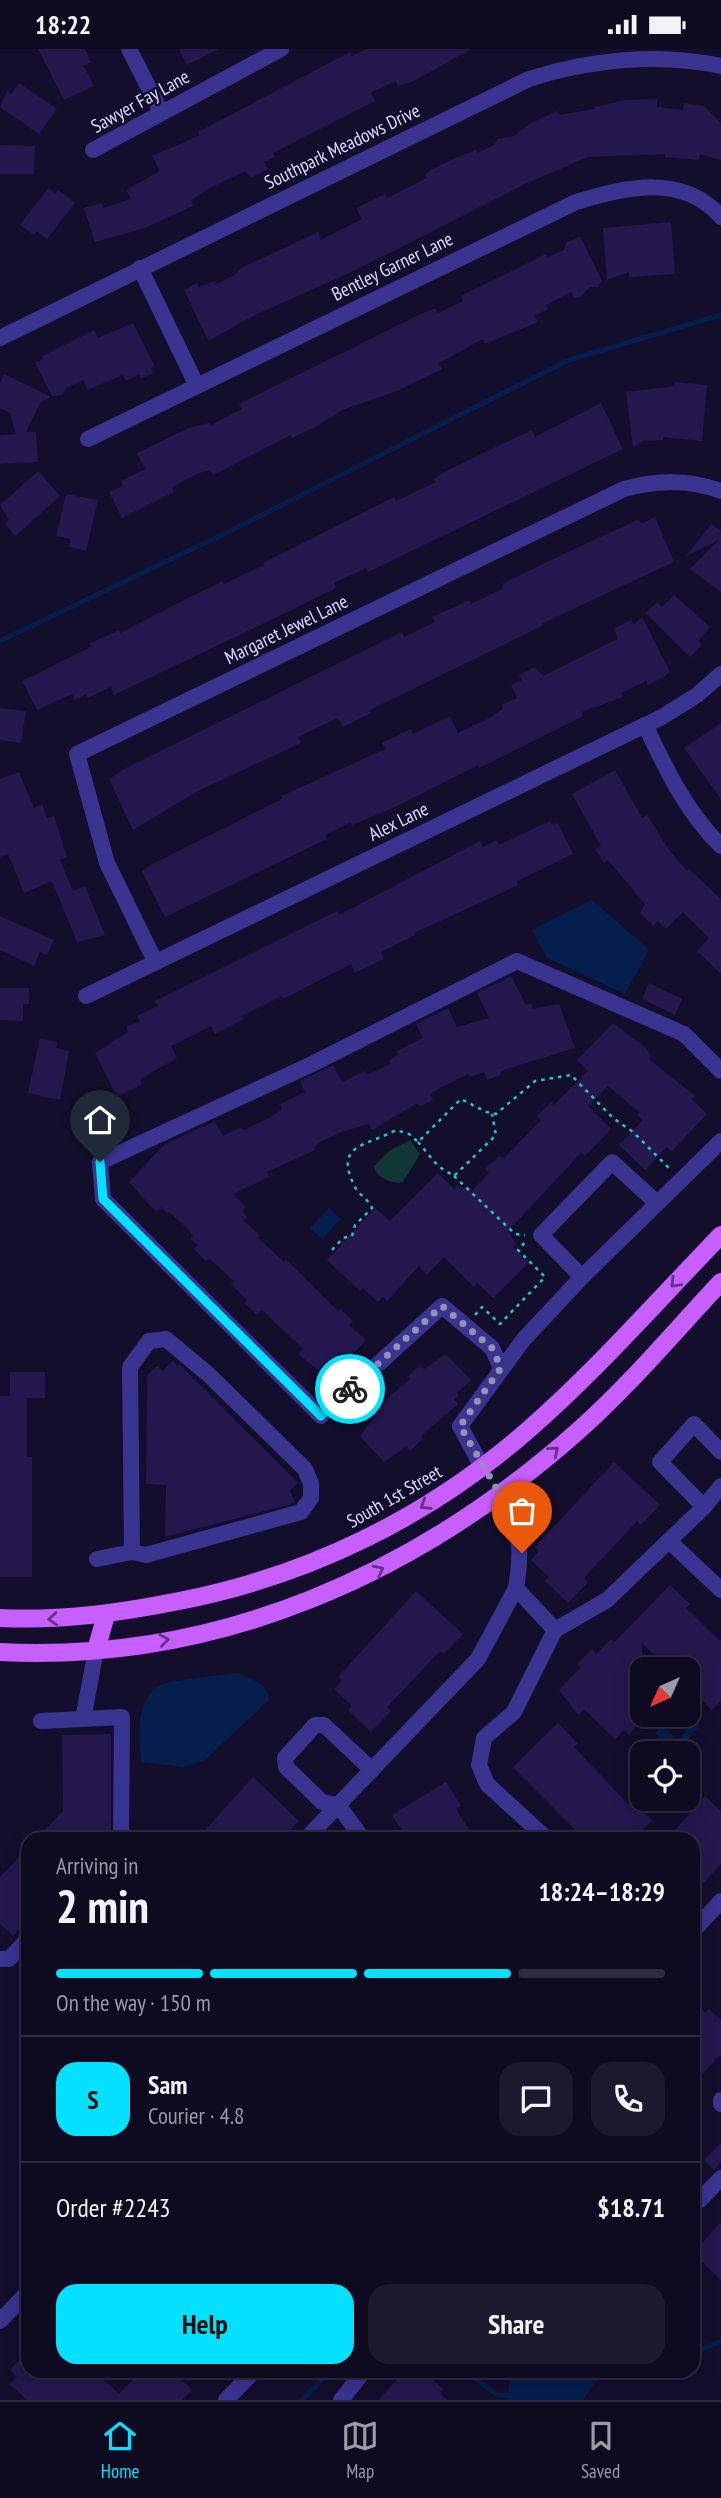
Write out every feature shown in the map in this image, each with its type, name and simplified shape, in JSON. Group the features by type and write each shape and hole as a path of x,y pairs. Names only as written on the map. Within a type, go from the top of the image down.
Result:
{"main road":[{"name":"South 1st Street","path":"0,1618 36,1620 106,1615 236,1590 309,1565 400,1521 482,1467 561,1401 721,1235"},
{"path":"0,1652 96,1650 189,1637 253,1620 305,1602 355,1582 413,1553 501,1494 581,1428 721,1282"},
{"path":"482,1467 501,1494"},
{"path":"96,1650 106,1615"}],"street":[{"path":"129,49 161,112"},
{"name":"Sawyer Fay Lane","path":"93,150 281,49"},
{"name":"Southpark Meadows Drive","path":"0,338 529,79 592,64 693,55 721,66"},
{"name":"Bentley Garner Lane","path":"88,439 576,202 632,189 669,188 696,196 721,217"},
{"path":"140,268 197,386"},
{"name":"Margaret Jewel Lane","path":"155,961 107,863 77,754 624,489 673,481 702,484 721,491"},
{"name":"Alex Lane","path":"86,996 646,725 697,695 721,674"},
{"path":"646,725 679,794 694,817 721,846"},
{"path":"501,1368 492,1348 442,1306 321,1416 103,1199 100,1162 310,1065 517,961 684,1034 721,1071"},
{"path":"482,1467 460,1426 501,1368 582,1277 721,1141"},
{"path":"582,1277 541,1235 612,1162 657,1203"},
{"path":"97,1559 132,1552 146,1555 289,1516 301,1512 311,1498 311,1484 305,1469 208,1374 166,1339 149,1341 130,1367 132,1552"},
{"path":"711,1506 660,1462 694,1424 721,1452"},
{"path":"539,1832 487,1784 479,1765 484,1738 514,1712 555,1630 607,1600 669,1541 711,1506 721,1486"},
{"path":"313,1832 478,1658 516,1588 522,1553 511,1513 501,1494"},
{"path":"669,1541 721,1590"},
{"path":"516,1588 555,1630"},
{"path":"83,1719 96,1650"},
{"path":"41,1721 122,1717 121,1832"},
{"path":"358,1832 338,1805 322,1802 286,1767 285,1758 316,1725 324,1724 372,1770"},
{"path":"700,1924 721,1901"},
{"path":"0,1959 9,1959 21,1946"},
{"path":"700,2200 721,2178"},
{"path":"0,2321 21,2299"},
{"path":"226,2400 247,2378"},
{"path":"341,2400 358,2378"}],"path":[{"path":"418,1142 461,1099 492,1114 500,1112 535,1081 571,1075 613,1118 634,1132 681,1180"},
{"path":"454,1177 496,1135 492,1114"},
{"path":"332,1250 343,1238 352,1236 355,1226 372,1208 347,1173 346,1162 351,1152 396,1130 409,1134 438,1166 454,1177 515,1234 532,1235 518,1250 545,1277 500,1324 482,1307 465,1325"}],"green space":[{"path":"410,1140 420,1154 403,1182 381,1177 374,1166 389,1151"}],"water":[{"path":"592,900 649,950 625,994 547,958 532,930"},
{"path":"329,1208 341,1219 322,1239 310,1228"},
{"path":"238,1673 262,1686 269,1700 205,1760 183,1767 141,1762 142,1711 145,1701 158,1686"},
{"path":"661,1727 678,1740 686,1731 682,1727 699,1727 686,1741 656,1741 659,1737 655,1733"},
{"path":"510,2378 598,2378 583,2400 508,2400"}],"building":[{"path":"38,49 85,49 91,62 84,66 94,86 64,100"},
{"path":"179,49 219,49 187,65"},
{"path":"366,49 471,49 414,81 398,86 396,81 371,93 375,101 273,153 275,157 264,162 268,169 251,178 245,171 191,200 193,206 145,228 95,242 84,208 101,203 103,208 131,199 126,190 160,171 152,156 200,135 198,132 350,52 352,56"},
{"path":"19,83 57,109 39,134 0,107 7,91 11,94"},
{"path":"657,99 657,107 683,110 684,103 704,106 721,123 721,160 700,154 698,160 665,157 665,154 588,157 525,184 358,269 253,316 208,340 184,290 197,283 199,287 215,281 217,284 235,275 241,268 318,232 321,240 362,219 356,208 385,194 387,198 427,178 425,175 431,170 476,150 477,153 494,145 498,139 514,136 529,124 557,111 559,115 595,109 625,100"},
{"path":"0,145 35,146 34,174 0,174"},
{"path":"48,188 55,193 58,190 75,203 47,239 37,231 34,235 20,225"},
{"path":"671,222 675,274 629,277 629,272 607,280 603,228"},
{"path":"580,236 602,281 598,287 590,287 580,297 574,298 571,292 546,305 548,309 535,316 538,322 485,344 483,339 439,363 442,369 397,391 342,410 317,426 292,438 291,435 213,475 210,470 199,473 172,487 174,492 122,518 109,492 123,486 121,481 145,469 137,453 188,428 209,423 211,425 242,409 239,404 421,314 435,308 438,313 463,301 461,296 546,254 548,257 564,250 566,243"},
{"path":"133,323 155,367 151,368 153,373 141,379 139,374 126,381 123,375 88,390 83,380 65,389 63,395 52,396 35,363 43,359 42,356 94,330 98,338"},
{"path":"4,374 51,397 40,403 26,432 36,432 38,462 0,464 0,435 16,434 10,413 0,408 0,382"},
{"path":"675,382 707,385 702,441 663,437 663,440 644,441 633,447 626,392 675,386"},
{"path":"601,403 623,449 368,572 366,568 334,583 336,588 277,617 114,695 110,687 88,698 86,694 75,700 72,694 37,710 22,681 91,647 89,644 119,630 120,633 222,581 224,584 264,565 263,563 394,497 396,501 436,482 434,479 444,472 498,446 532,430 535,437"},
{"path":"38,471 60,496 15,536 5,524 9,520 0,505"},
{"path":"66,494 98,500 86,551 69,547 71,539 56,536"},
{"path":"655,517 674,562 541,624 542,626 370,710 371,713 343,727 338,718 298,737 301,743 198,791 133,830 109,779 124,769 402,632 404,637 435,622 432,617 469,600 471,604 504,588 502,584 570,551 637,520 643,523"},
{"path":"711,524 721,531 721,592 690,569 719,540 686,556"},
{"path":"674,595 710,627 698,641 702,645 690,657 646,613 657,602 662,607"},
{"path":"642,617 670,672 664,677 648,685 646,681 621,693 623,697 582,712 583,716 393,808 352,825 351,822 325,835 327,839 165,917 142,871 153,864 282,799 281,796 385,749 382,743 411,729 413,734 450,716 458,733 492,717 503,708 501,705 517,698 511,685 522,680 519,675 535,667 543,676 617,639 615,628 631,620 634,625"},
{"path":"0,708 26,711 21,743 0,740"},
{"path":"721,723 721,799 684,748"},
{"path":"615,770 642,818 647,815 669,850 687,871 689,869 721,899 721,974 697,951 709,938 683,912 666,929 658,921 654,926 640,913 645,904 608,860 604,863 595,849 601,846 572,794"},
{"path":"19,772 34,808 42,804 47,818 54,816 67,857 60,860 73,891 85,886 105,935 77,942 52,881 24,893 8,854 0,857 0,779"},
{"path":"550,821 552,825 558,823 573,854 517,881 518,885 414,933 415,935 381,952 384,959 355,973 351,964 283,999 282,996 242,1016 244,1019 215,1034 211,1026 171,1046 177,1058 140,1079 142,1084 117,1097 95,1053 128,1032 126,1027 140,1021 137,1016 158,1006 155,1001 337,911 339,915 480,841 483,847 496,840 499,845"},
{"path":"0,916 54,940 47,955 40,952 34,966 0,950"},
{"path":"511,976 526,1005 531,1003 533,1009 559,1004 575,1048 506,1069 500,1072 501,1075 487,1080 484,1072 470,1077 468,1074 430,1094 433,1100 421,1106 416,1104 372,1130 369,1124 344,1131 318,1143 314,1147 315,1150 267,1172 269,1177 233,1194 246,1207 242,1212 248,1218 244,1221 260,1236 258,1238 284,1262 286,1259 338,1311 340,1309 353,1321 349,1325 366,1340 329,1379 298,1354 303,1349 262,1310 257,1315 244,1303 247,1300 231,1284 234,1281 209,1258 206,1261 194,1249 198,1245 190,1238 193,1236 188,1229 161,1207 156,1212 129,1182 165,1144 215,1121 223,1136 239,1128 245,1130 274,1115 282,1109 280,1104 305,1092 300,1081 333,1065 342,1082 365,1071 367,1075 390,1064 389,1061 398,1054 397,1051 423,1038 416,1024 448,1008 457,1027 489,1018 477,993"},
{"path":"649,983 682,999 675,1015 642,999"},
{"path":"0,988 29,988 29,1004 23,1004 23,1021 0,1020"},
{"path":"613,1023 645,1047 651,1056 649,1059 695,1096 692,1099 707,1114 672,1151 667,1147 645,1170 619,1145 643,1120 638,1115 640,1113 608,1086 588,1106 611,1129 585,1156 581,1153 508,1231 516,1244 513,1247 529,1262 493,1298 477,1283 474,1287 444,1257 427,1275 419,1266 387,1301 383,1297 378,1302 363,1288 360,1291 327,1260 375,1208 390,1221 438,1173 454,1189 457,1185 471,1192 489,1173 485,1169 499,1156 504,1158 541,1120 537,1116 551,1102 554,1105 588,1071 577,1060"},
{"path":"40,1038 57,1042 56,1048 69,1051 60,1100 28,1093"},
{"path":"446,1354 471,1380 457,1393 459,1395 454,1400 458,1404 421,1436 423,1439 410,1451 406,1447 384,1462 360,1436 375,1416 372,1412 410,1379 407,1377 420,1365 424,1369"},
{"path":"173,1361 298,1483 290,1490 295,1503 165,1537 166,1485 146,1484 147,1375 157,1366 162,1371"},
{"path":"10,1372 45,1372 45,1398 27,1398 27,1457 32,1457 32,1577 0,1577 0,1396 10,1396"},
{"path":"614,1462 660,1505 641,1525 637,1521 584,1578 588,1582 568,1603 545,1581 549,1577 531,1560 539,1551 535,1547"},
{"path":"670,1585 690,1604 686,1608 721,1642 721,1701 712,1710 700,1698 700,1657 657,1657 642,1643 642,1657 630,1657 630,1727 636,1727 629,1735 624,1730 615,1739 584,1709 578,1715 559,1690 580,1668 577,1664 592,1649 596,1654 611,1639 615,1642"},
{"path":"416,1591 463,1634 444,1654 440,1651 387,1707 391,1711 371,1732 348,1710 352,1706 334,1689 342,1680 338,1677"},
{"path":"558,1723 578,1744 574,1747 628,1804 630,1802 630,1811 642,1811 652,1821 640,1832 577,1832 513,1767"},
{"path":"111,1734 111,1832 43,1832 63,1811 62,1735"},
{"path":"253,1777 299,1821 289,1832 203,1832"},
{"path":"446,1782 461,1806 456,1809 471,1832 403,1832 392,1815"},
{"path":"705,1796 721,1811 721,1864 700,1886 700,1832 673,1832 692,1811 700,1811 700,1802"},
{"path":"21,1855 21,1927 13,1936 0,1924 0,1877"},
{"path":"702,2009 705,2013 709,2009 721,2020 721,2054 700,2076"},
{"path":"721,2143 721,2162 714,2170 704,2160"},
{"path":"721,2222 721,2280 700,2260 700,2245"},
{"path":"21,2358 21,2378 102,2378 119,2394 134,2378 180,2378 192,2390 182,2400 27,2400 10,2384 17,2377 10,2370"},
{"path":"398,2378 431,2378 444,2390 440,2393 447,2400 378,2400"}],"waterway":[{"path":"0,641 230,531 569,360 721,315"},
{"path":"700,2350 721,2341"},
{"path":"302,2400 323,2378"},
{"path":"475,2378 498,2395 513,2395"}],"way so far":[{"path":"350,1389 442,1306 492,1348 501,1368 460,1426 511,1513 522,1553"}],"route":[{"path":"100,1162 103,1199 321,1416 350,1389"}]}
